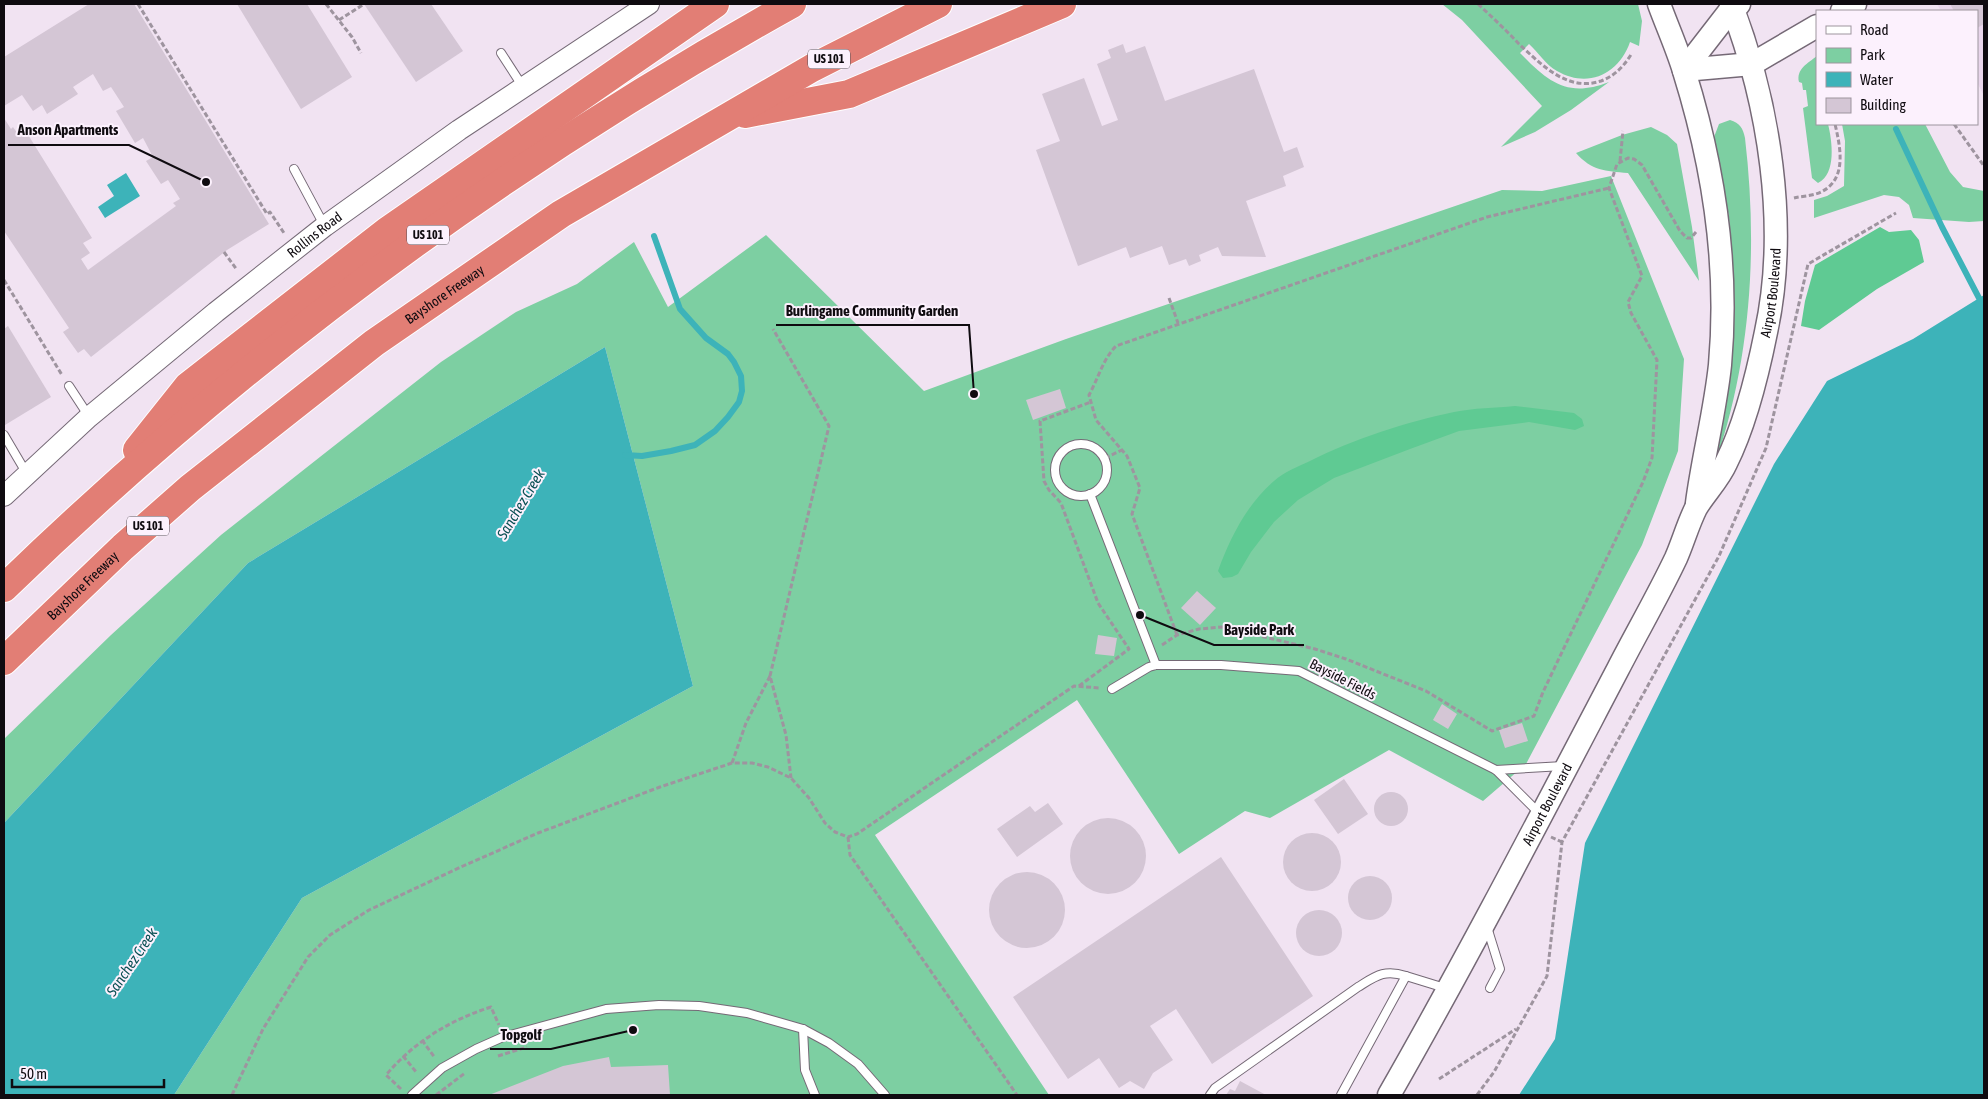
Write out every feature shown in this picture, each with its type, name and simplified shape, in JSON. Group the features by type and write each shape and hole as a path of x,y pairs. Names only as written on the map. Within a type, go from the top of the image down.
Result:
{"highway":[{"path":"92,506 188,386 387,231 715,4"},
{"name":"US 101","path":"4,588 92,506 203,410 364,282 474,202 580,130 654,83 792,4"},
{"name":"Bayshore Freeway","path":"4,661 123,548 190,488 374,343 561,214 812,68 938,4"},
{"path":"722,119 849,94 1062,4"}],"main road":[{"name":"Airport Boulevard","path":"1659,4 1684,70 1710,171 1717,214 1722,279 1720,366 1696,509"},
{"path":"1844,10 1855,4"},
{"name":"Airport Boulevard","path":"1389,1095 1450,989 1541,816 1675,559 1696,509 1726,465 1745,409 1758,366 1773,290 1774,202 1764,116 1752,64 1734,5"},
{"path":"1684,70 1734,5"},
{"path":"1684,70 1752,64 1816,27"}],"street":[{"name":"Rollins Road","path":"4,496 89,417 325,226 396,174 649,4"}],"lane":[{"path":"501,53 523,88"},
{"path":"294,169 325,226"},
{"path":"69,386 89,417"},
{"path":"4,436 27,474"},
{"path":"1083,443 1094,446 1107,463 1107,476 1100,488 1090,494 1078,496 1063,489 1055,474 1058,458 1071,445 1083,443"},
{"path":"1090,494 1156,665"},
{"name":"Bayside Fields","path":"1112,689 1149,667 1156,665 1221,665 1299,671 1496,770 1541,816"},
{"path":"1496,770 1567,765"},
{"path":"1485,922 1500,969 1490,988"},
{"path":"1210,1095 1215,1088 1376,976 1386,972 1395,972 1450,989"},
{"path":"1341,1095 1406,976"},
{"path":"412,1095 442,1068 476,1049 503,1038 606,1009 659,1005 699,1006 747,1013 803,1029 829,1043 858,1064 885,1095"},
{"path":"803,1029 805,1070 815,1095"}],"path":[{"path":"138,4 267,214 270,212 284,234"},
{"path":"326,4 361,53"},
{"path":"339,20 364,4"},
{"path":"1478,4 1541,64 1557,76 1576,83 1586,84 1605,79 1622,67 1632,53"},
{"path":"1774,202 1821,192 1836,178 1840,166 1841,148 1835,125"},
{"path":"1955,125 1984,166"},
{"path":"1162,645 1177,635 1199,629 1222,627 1315,649 1346,659 1426,691 1492,731 1534,716 1543,692 1652,458 1657,360 1631,313 1628,302 1642,276 1609,188 1617,164 1620,161 1623,131"},
{"path":"1620,161 1628,158 1634,159 1642,165 1680,231 1686,238 1691,238 1696,233 1696,224"},
{"path":"1177,635 1132,514 1140,488 1126,456 1096,420 1089,396 1100,376 1108,355 1116,346 1486,216 1609,188"},
{"path":"1477,1095 1494,1072 1547,976 1562,842 1719,556 1766,448 1808,264 1896,213"},
{"path":"224,252 237,270"},
{"path":"4,280 69,386"},
{"path":"1169,298 1178,323"},
{"path":"732,763 746,723 770,676 830,426 773,329"},
{"path":"1078,687 1129,649 1098,603 1061,503 1049,490 1044,481 1040,422 1091,402"},
{"path":"1105,458 1122,450"},
{"path":"770,676 786,735 791,778"},
{"path":"232,1095 263,1029 308,957 330,935 369,910 462,866 538,833 660,787 732,763 752,763 768,767 791,778 809,798 825,823 835,832 848,837 857,834 1074,686 1112,689"},
{"path":"848,837 850,855 1018,1095"},
{"path":"408,1095 386,1076 402,1056 422,1040 459,1019 491,1008 503,1038"},
{"path":"1439,1079 1518,1028"},
{"path":"422,1040 435,1059"},
{"path":"493,1058 528,1046"},
{"path":"402,1056 425,1083"},
{"path":"436,1095 466,1072"}],"shaded area":[{"path":"1937,4 1984,4 1984,96 1978,84 1978,10 1940,10"}],"green space":[{"path":"1442,4 1638,4 1642,21 1639,46 1630,42 1618,63 1610,70 1591,78 1580,79 1557,71 1529,44 1520,53 1550,80 1560,85 1570,88 1582,88 1595,87 1609,82 1571,110 1535,132 1501,147 1542,106 1462,20"},
{"path":"1816,57 1816,125 1828,125 1832,147 1831,165 1824,179 1818,183 1812,178 1803,108 1808,106 1806,90 1803,90 1802,83 1799,82 1799,73"},
{"path":"1730,120 1740,126 1745,138 1751,221 1751,262 1744,344 1737,384 1715,464 1734,290 1729,217 1714,137 1719,124"},
{"path":"1842,125 1926,125 1950,172 1963,187 1984,191 1984,221 1969,222 1913,218 1909,205 1899,197 1884,195 1814,218 1814,200 1827,196 1844,186 1845,141"},
{"path":"1651,127 1667,135 1677,144 1692,227 1699,281 1628,173 1606,171 1593,167 1576,153 1622,135"},
{"path":"1611,176 1684,359 1678,451 1642,545 1526,764 1483,801 1389,750 1270,818 1245,811 1179,854 1077,700 875,835 1049,1095 174,1095 302,898 693,686 605,347 248,563 4,823 4,739 111,635 221,535 441,362 516,312 577,284 634,242 668,307 766,235 924,391 1066,339 1502,190 1542,191"},
{"path":"1880,227 1889,232 1911,230 1919,240 1924,262 1877,289 1819,330 1801,326 1805,301 1815,265"},
{"path":"1515,406 1574,413 1582,419 1584,426 1575,430 1529,422 1459,431 1334,478 1298,500 1274,522 1251,552 1238,574 1223,578 1218,571 1240,522 1264,490 1287,472 1344,445 1399,426 1462,411"}],"water":[{"path":"126,173 140,196 105,218 98,207 114,196 107,185"},
{"path":"1984,295 1984,1095 1519,1095 1555,1039 1585,843 1774,464 1827,381 1913,339"},
{"path":"605,347 693,686 302,898 174,1095 4,1095 4,823 248,563"}],"building":[{"path":"89,4 134,4 269,224 227,250 91,357 84,349 78,353 63,332 69,328 4,231 4,118 11,129 13,127 20,137 27,133 92,238 83,243 90,253 81,259 88,270 176,206 173,203 180,199 168,180 161,184 146,161 153,157 143,138 135,143 116,111 124,107 111,87 103,91 93,74 73,87 78,94 47,114 42,105 33,111 22,95 4,106 4,57"},
{"path":"237,4 307,4 352,77 301,109"},
{"path":"364,4 431,4 463,51 416,82"},
{"path":"1950,4 1984,4 1984,24 1978,27 1978,10 1953,10"},
{"path":"1123,44 1126,53 1145,46 1165,101 1254,69 1284,152 1297,147 1304,167 1283,176 1286,186 1246,201 1266,257 1222,256 1218,247 1199,255 1201,261 1189,266 1186,259 1169,265 1162,246 1130,258 1126,247 1078,266 1036,150 1060,141 1042,94 1084,78 1102,126 1118,120 1097,64 1111,58 1108,50"},
{"path":"8,326 51,397 5,425 4,329"},
{"path":"1060,389 1066,408 1033,420 1026,400"},
{"path":"1197,591 1216,608 1200,625 1181,608"},
{"path":"1098,635 1117,638 1114,656 1095,654"},
{"path":"1442,704 1457,714 1448,729 1433,720"},
{"path":"1522,723 1528,741 1505,748 1499,730"},
{"path":"1344,779 1368,814 1338,834 1314,800"},
{"path":"1391,792 1403,797 1408,809 1403,821 1391,826 1379,821 1374,809 1379,797"},
{"path":"1048,803 1063,824 1017,857 997,829 1030,806 1035,812"},
{"path":"1108,818 1122,821 1135,829 1143,842 1146,856 1143,870 1135,883 1122,891 1108,894 1094,891 1081,883 1073,870 1070,856 1073,842 1081,829 1094,821"},
{"path":"1306,833 1318,833 1333,841 1341,856 1341,868 1333,883 1318,891 1306,891 1291,883 1283,868 1283,856 1291,841"},
{"path":"1221,857 1313,996 1212,1064 1176,1009 1150,1026 1173,1060 1153,1073 1144,1089 1130,1081 1119,1088 1099,1058 1068,1079 1013,997"},
{"path":"1027,872 1041,875 1054,883 1062,896 1065,910 1062,924 1054,937 1041,945 1027,948 1013,945 1000,937 992,924 989,910 992,896 1000,883 1013,875"},
{"path":"1374,876 1386,882 1391,889 1391,907 1386,914 1379,919 1366,920 1358,917 1351,910 1348,894 1351,886 1358,879"},
{"path":"1319,910 1332,914 1338,920 1342,933 1338,946 1332,952 1319,956 1306,952 1300,946 1296,933 1300,920 1306,914"},
{"path":"609,1057 611,1067 668,1065 670,1095 489,1095 563,1066"},
{"path":"1240,1081 1266,1095 1226,1095 1230,1089 1235,1091"}],"waterway":[{"path":"1896,129 1942,227 1979,298"},
{"name":"Sanchez Creek","path":"625,455 642,456 695,445 715,431 728,417 739,402 742,391 741,376 728,354 706,338 680,309 654,236"}],"place":[{"name":"Anson Apartments","path":"206,182"},
{"name":"Burlingame Community Garden","path":"974,394"},
{"name":"Bayside Park","path":"1140,615"},
{"name":"Topgolf","path":"633,1030"}]}
